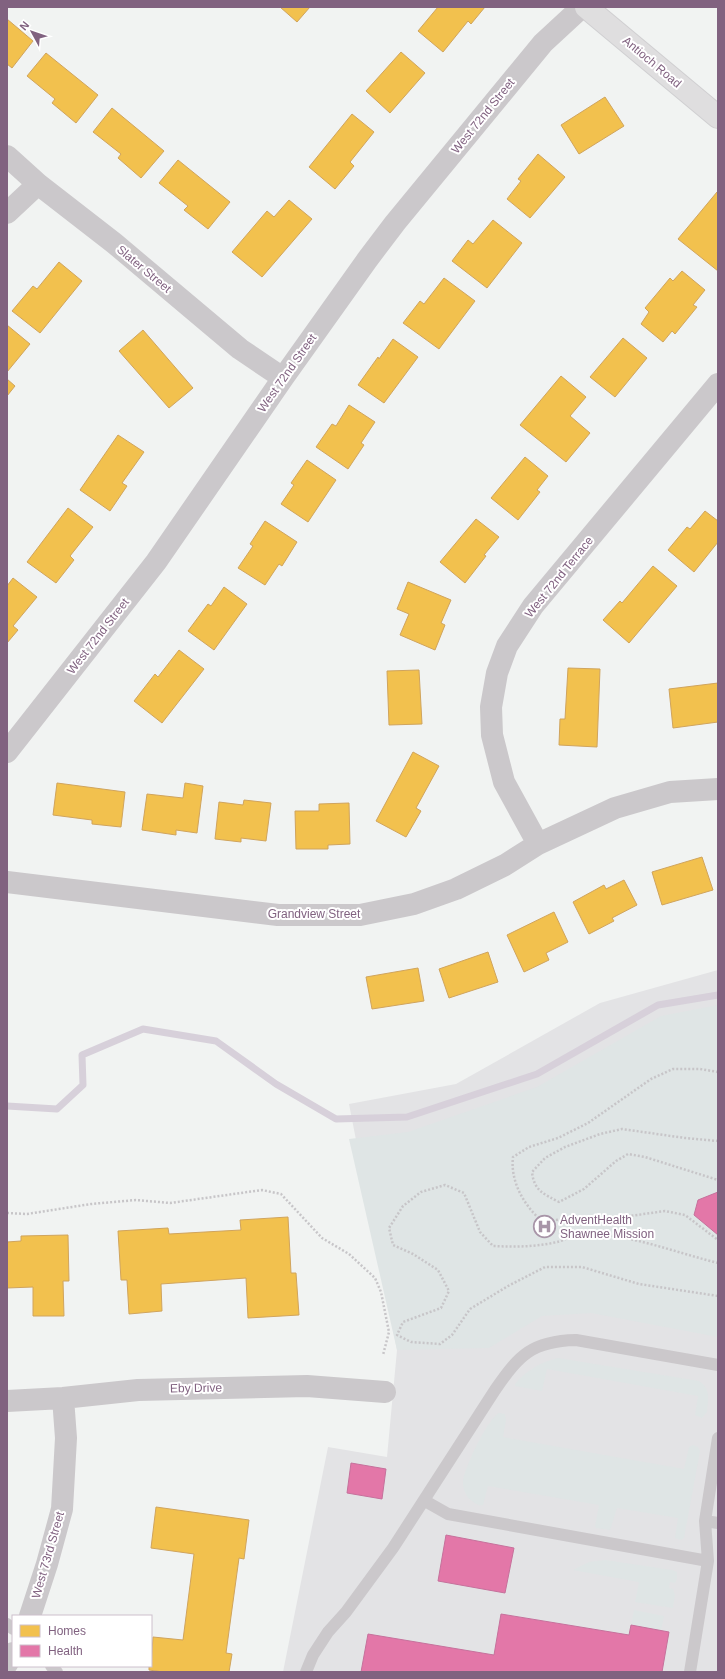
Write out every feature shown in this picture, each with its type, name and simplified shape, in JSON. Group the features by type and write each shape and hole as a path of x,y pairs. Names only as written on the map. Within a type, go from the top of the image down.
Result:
{"main road":[{"name":"Antioch Road","path":"586,7 718,117"}],"street":[{"name":"West 72nd Street","path":"7,752 156,562 283,378 395,223 543,43 582,7"},
{"name":"Slater Street","path":"7,156 38,184 114,244 240,350 283,378"},
{"path":"7,214 38,184"},
{"name":"West 72nd Terrace","path":"538,844 504,782 492,735 491,707 497,673 507,646 533,606 718,384"},
{"name":"Grandview Street","path":"7,882 278,915 360,915 414,904 456,890 505,865 538,844 615,808 670,792 718,789"},
{"name":"Eby Drive","path":"7,1401 63,1398 138,1390 307,1386 385,1392"},
{"name":"West 73rd Street","path":"30,1615 47,1564 62,1509 66,1438 63,1398"},
{"path":"7,1664 12,1655"}],"lane":[{"path":"306,1672 313,1656 328,1632 346,1612 375,1574 426,1500 507,1372 520,1358 537,1346 557,1340 576,1340 718,1365"},
{"path":"690,1672 708,1561 705,1521 718,1438"},
{"path":"426,1500 448,1514 708,1561"},
{"path":"705,1521 718,1524"}],"path":[{"path":"718,1072 700,1069 673,1069 651,1079 588,1123 558,1138 529,1147 513,1157 512,1168 523,1198 532,1212 542,1220 582,1218 602,1220 665,1211 685,1215 718,1240"},
{"path":"718,1141 622,1129 600,1134 565,1147 545,1158 532,1172 533,1182 541,1192 559,1202 584,1189 616,1161 628,1154 645,1157 718,1180"},
{"path":"718,1263 638,1240 585,1232 559,1241 540,1245 514,1247 493,1246 480,1232 464,1192 445,1185 421,1192 403,1206 389,1228 393,1245 413,1254 438,1270 449,1291 441,1308 403,1322 397,1335 411,1342 440,1344 452,1335 470,1309 508,1286 545,1267 582,1267 639,1284 718,1296"},
{"path":"7,1213 27,1214 91,1204 136,1200 170,1203 262,1190 281,1194 322,1238 348,1254 375,1278 381,1292 389,1332 383,1355"}],"shaded area":[{"name":"AdventHealth Shawnee Mission","path":"718,970 718,1672 283,1672 328,1447 387,1457 397,1350 349,1104 456,1084 600,1003"},
{"path":"718,1005 718,1337 591,1313 542,1316 489,1348 397,1350 349,1139 408,1132 537,1087 661,1016"},
{"path":"558,1358 699,1381 703,1384 707,1391 707,1412 702,1418 695,1415 698,1396 547,1369 542,1391 515,1386 515,1384 524,1375 535,1367"},
{"path":"499,1413 505,1414 506,1420 503,1437 684,1469 689,1447 693,1445 698,1447 700,1451 684,1538 681,1540 675,1538 678,1518 617,1508 610,1530 596,1528 595,1526 599,1505 488,1486 483,1505 475,1503 468,1498 465,1491 463,1486 464,1476 471,1456 483,1434 494,1417"},
{"path":"605,1560 677,1572 677,1579 675,1583 670,1582 669,1588 673,1589 675,1595 673,1608 635,1602 639,1582 573,1570 589,1562"},
{"path":"634,1610 664,1616 661,1630 631,1625"}],"building: Homes":[{"path":"280,7 310,7 297,22"},
{"path":"438,7 485,7 471,24 468,21 443,52 418,31"},
{"path":"7,19 33,41 12,68 7,64"},
{"path":"401,52 425,73 390,113 366,91"},
{"path":"46,53 98,95 76,123 52,103 55,99 27,76"},
{"path":"605,97 624,126 579,154 561,125"},
{"path":"112,108 164,151 141,178 118,158 121,154 93,132"},
{"path":"352,114 374,132 350,162 354,166 335,189 309,167"},
{"path":"538,154 565,177 530,218 507,199 521,181 518,179"},
{"path":"178,160 230,202 208,229 184,210 188,206 159,183"},
{"path":"717,192 718,193 718,271 678,239"},
{"path":"289,200 312,219 262,277 232,252 267,211 274,217"},
{"path":"493,220 522,243 487,288 452,261 468,240 473,244"},
{"path":"59,262 82,281 40,333 12,311 33,286 37,289"},
{"path":"682,271 705,290 693,305 697,307 675,334 672,331 663,342 641,324 649,312 645,308 670,278 673,281"},
{"path":"444,278 475,301 439,349 403,323 420,301 424,304"},
{"path":"7,325 30,344 7,372"},
{"path":"143,330 193,388 169,408 119,351"},
{"path":"623,338 647,358 615,397 590,377"},
{"path":"393,339 418,357 384,403 358,385"},
{"path":"561,376 586,397 570,416 590,433 566,462 520,425"},
{"path":"7,379 15,386 7,396"},
{"path":"349,405 375,422 361,443 364,445 348,469 316,447 332,424 336,426"},
{"path":"118,435 144,452 122,483 127,486 110,511 80,490"},
{"path":"525,457 548,476 537,490 540,492 518,520 491,498"},
{"path":"307,460 336,480 308,522 281,504 294,485 291,483"},
{"path":"68,508 93,527 70,556 74,560 56,583 27,562"},
{"path":"705,511 718,521 718,542 694,572 668,550 687,527 690,529"},
{"path":"476,519 499,537 484,555 486,556 465,583 440,562"},
{"path":"265,521 297,542 282,566 279,564 265,585 238,568 253,546 250,544"},
{"path":"653,566 677,586 629,643 603,620 620,601 622,603"},
{"path":"13,578 37,597 13,626 18,630 7,643 7,586"},
{"path":"408,582 451,600 441,623 445,625 435,650 400,635 409,614 397,609"},
{"path":"224,587 247,604 214,650 188,631 208,604 211,606"},
{"path":"179,650 204,669 162,723 134,701 155,674 158,677"},
{"path":"568,668 600,669 597,747 559,745 560,719 565,719"},
{"path":"419,670 422,724 389,725 387,671"},
{"path":"718,683 718,722 673,728 669,689"},
{"path":"413,752 439,766 416,808 421,811 406,837 376,821"},
{"path":"57,783 125,792 121,827 92,824 92,820 53,815"},
{"path":"185,783 203,786 197,833 176,830 176,835 142,830 147,794 183,798"},
{"path":"244,800 271,803 266,841 241,838 241,842 215,839 219,802 243,805"},
{"path":"349,803 350,844 328,845 328,849 296,849 295,811 319,811 319,804"},
{"path":"702,857 713,890 662,905 652,872"},
{"path":"624,880 637,905 612,918 614,921 589,934 573,902 604,885 606,889"},
{"path":"554,912 568,942 546,953 549,960 524,972 507,935"},
{"path":"488,952 498,982 449,998 439,969"},
{"path":"418,968 424,1001 372,1009 366,977"},
{"path":"288,1217 291,1273 296,1273 299,1315 248,1318 246,1278 161,1284 162,1311 129,1314 127,1280 121,1280 118,1231 168,1228 169,1234 241,1230 240,1220"},
{"path":"68,1235 69,1281 63,1281 64,1316 33,1316 33,1287 7,1288 7,1242 21,1241 21,1236"},
{"path":"156,1507 249,1520 244,1559 239,1558 226,1653 232,1654 229,1672 163,1672 149,1670 149,1667 152,1667 153,1637 183,1640 194,1554 151,1548"}],"building: Health":[{"path":"718,1192 718,1235 694,1215 698,1200"},
{"path":"351,1463 386,1469 382,1499 347,1493"},
{"path":"446,1535 514,1548 505,1593 438,1581"},
{"path":"501,1614 629,1635 631,1625 669,1632 662,1672 361,1672 368,1634 494,1655"}],"waterway":[{"path":"7,1106 57,1109 83,1085 82,1055 143,1029 216,1041 276,1084 336,1119 407,1117 537,1074 658,1005 718,995"}],"place":[{"name":"AdventHealth Shawnee Mission","path":"545,1227"}]}
